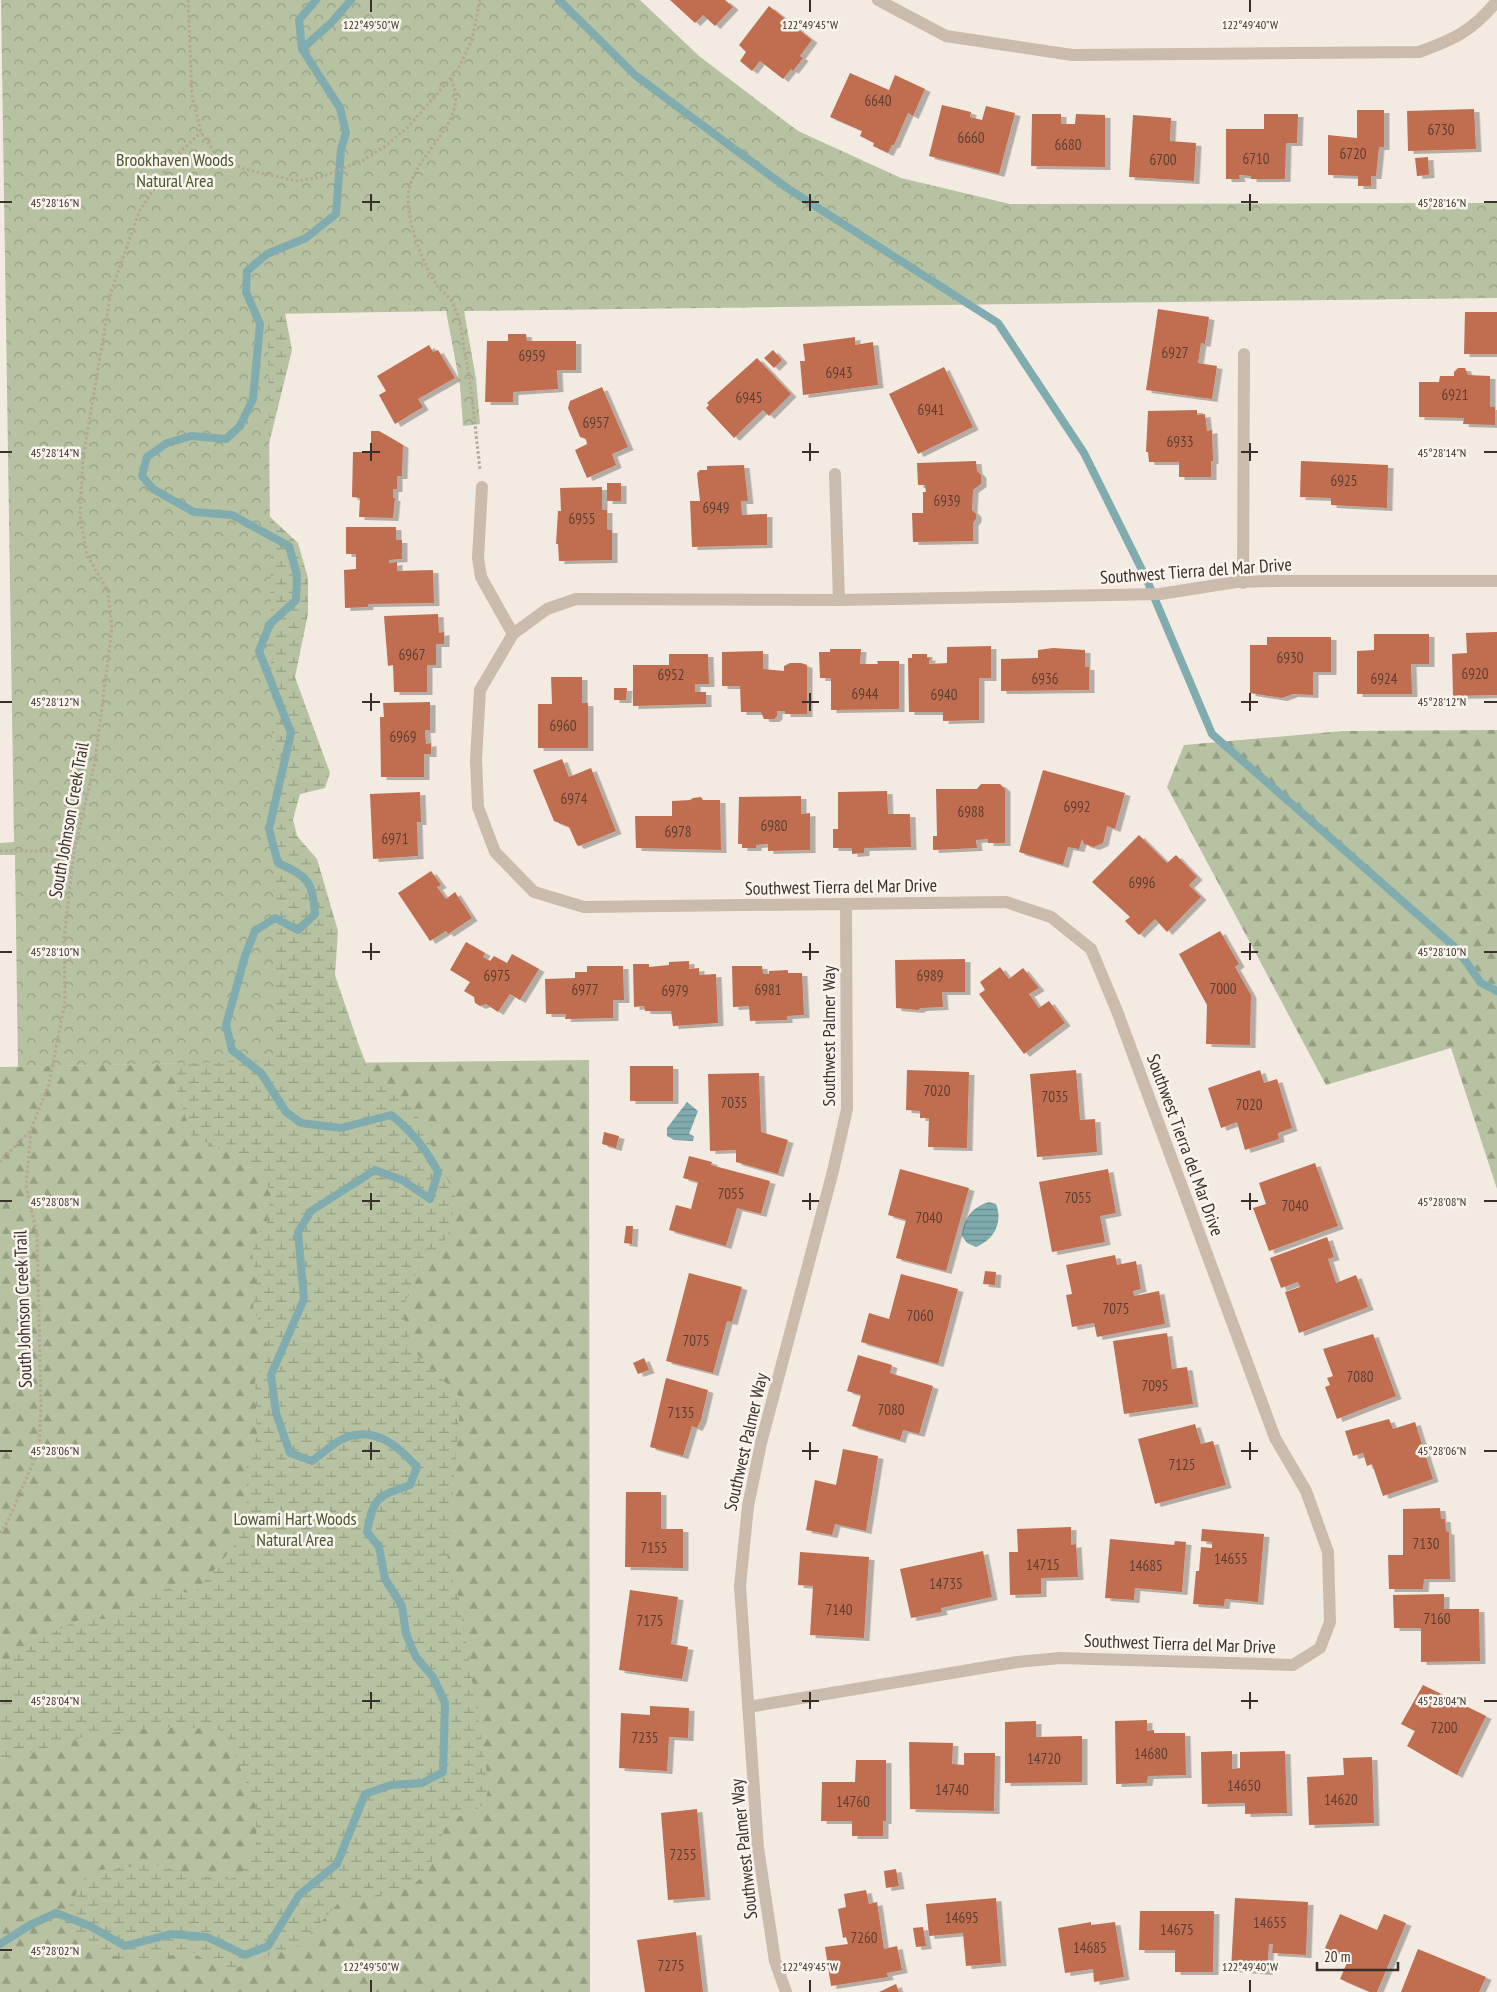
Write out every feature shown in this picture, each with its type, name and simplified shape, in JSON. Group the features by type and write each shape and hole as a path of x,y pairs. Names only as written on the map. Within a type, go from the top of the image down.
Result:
{"street":[{"path":"878,0 946,36 1072,55 1419,52 1452,40 1480,21 1497,1"},
{"path":"1243,583 1244,354"},
{"path":"835,474 839,600"},
{"path":"482,487 478,558 481,577 513,634"},
{"name":"Southwest Tierra del Mar Drive","path":"748,1707 1017,1662 1060,1658 1292,1665 1320,1648 1330,1622 1328,1552 1306,1491 1275,1438 1117,1011 1091,949 1051,917 1006,902 584,907 534,892 495,852 478,807 476,760 480,690 513,634 546,609 576,599 839,600 1122,595 1185,592 1236,582 1275,580 1497,581"},
{"name":"Southwest Palmer Way","path":"786,1992 775,1961 758,1848 740,1586 748,1506 761,1443 833,1171 847,1109 846,904"}],"path":[{"path":"188,0 192,96 202,132 218,157 244,169 297,181 321,177 362,161 384,147 408,127 451,78 472,40 480,0"},
{"path":"451,78 456,89 455,109 437,141 420,163 409,190 409,203 418,248 432,277 439,288 452,301 458,314 471,384 482,487"},
{"name":"South Johnson Creek Trail","path":"0,1533 8,1521 39,1449 37,1234 26,1186 31,1129 49,1084 66,1002 64,939 74,851 95,762 112,628 108,591 87,555 80,516 83,458 109,301 139,212 172,160 202,132"},
{"path":"0,851 74,851"},
{"path":"0,1162 31,1129"}],"green space":[{"name":"Brookhaven Woods Natural Area","path":"1,0 640,0 699,56 798,131 901,178 1010,204 1497,203 1497,298 464,311 476,379 480,424 463,426 460,385 446,311 268,314 275,1061 18,1067 15,855 0,855 0,843 14,842"},
{"path":"282,297 292,350 263,468 267,514 298,543 308,578 308,614 295,677 330,773 325,788 300,794 293,819 297,836 317,859 338,931 335,975 371,1076 415,1110 456,1198 448,1236 415,1275 402,1311 412,1349 461,1398 447,1564 459,1598 489,1785 485,1804 446,1823 430,1864 422,1877 412,1885 400,1891 385,1894 342,1899 300,1945 225,1972 190,1951 139,1963 102,1952 65,1932 65,1914 86,1875 99,1870 153,1864 191,1875 231,1879 243,1871 257,1841 255,1805 229,1740 218,1729 155,1727 84,1737 0,1761 0,1669 19,1648 83,1618 123,1620 155,1586 194,1594 234,1546 247,1503 246,1469 257,1436 255,1381 270,1353 253,1306 257,1288 252,1253 256,1235 267,1225 271,1190 251,1164 191,1135 176,1087 178,1071 189,1061 110,471"},
{"path":"1497,730 1497,1189 1451,1048 1326,1085 1167,787 1184,745 1343,731"},
{"name":"Lowami Hart Woods Natural Area","path":"589,1060 590,1992 0,1992 0,1067 275,1061 330,1063"}],"water":[{"path":"687,1102 698,1111 689,1134 694,1136 693,1141 674,1140 667,1136 667,1128"},
{"path":"989,1202 996,1204 998,1223 993,1235 983,1244 976,1247 967,1243 962,1236 965,1224 974,1210"}],"building":[{"path":"670,0 725,0 733,7 715,26 703,15 695,23"},
{"path":"769,6 812,40 800,56 803,58 793,71 791,69 783,79 760,61 752,71 740,61 746,52 739,45"},
{"path":"850,73 889,90 895,75 925,89 913,116 908,113 894,145 892,145 888,153 873,146 874,143 860,136 862,131 830,117"},
{"path":"942,105 971,112 970,117 982,120 986,106 1015,113 999,174 929,156"},
{"path":"1474,109 1476,149 1408,151 1407,111"},
{"path":"1357,110 1384,110 1384,147 1379,147 1376,176 1371,176 1371,186 1358,186 1358,176 1328,175 1328,135 1357,138"},
{"path":"1032,114 1061,114 1061,124 1075,124 1076,114 1105,115 1105,167 1031,166"},
{"path":"1264,114 1298,114 1297,143 1286,143 1285,179 1251,179 1251,176 1239,175 1240,179 1226,179 1226,129 1264,129"},
{"path":"1133,115 1171,118 1170,141 1196,143 1194,181 1129,177"},
{"path":"1428,157 1429,175 1417,176 1415,158"},
{"path":"1158,309 1209,317 1205,344 1201,343 1198,363 1217,366 1212,399 1146,390"},
{"path":"1465,312 1497,312 1497,354 1464,354"},
{"path":"508,334 526,334 527,341 576,341 576,370 557,370 558,389 513,392 513,402 485,402 487,341 508,341"},
{"path":"855,337 855,345 873,342 878,385 803,395 800,361 805,361 803,344"},
{"path":"429,345 433,352 438,350 455,378 418,399 423,407 395,424 379,395 386,391 377,376"},
{"path":"773,350 782,360 774,368 764,358"},
{"path":"757,358 791,394 769,416 763,410 734,438 706,408 709,405 707,403"},
{"path":"944,367 973,427 918,454 889,394"},
{"path":"1458,368 1465,368 1468,375 1490,376 1490,407 1495,407 1495,425 1463,424 1464,418 1419,417 1419,382 1439,382 1440,376 1454,376 1454,372"},
{"path":"602,387 628,447 612,454 616,465 587,478 575,450 587,444 586,439 580,437 568,408 570,401"},
{"path":"1197,410 1197,415 1205,414 1207,431 1212,430 1213,461 1211,461 1211,477 1179,477 1179,462 1149,462 1148,452 1146,452 1148,411"},
{"path":"371,431 379,431 403,445 402,476 397,476 397,489 393,489 393,498 395,498 393,518 359,517 360,498 352,497 353,452 371,452"},
{"path":"976,461 977,471 981,475 981,484 973,490 972,510 976,514 976,519 973,523 973,541 913,542 912,513 923,513 923,492 926,492 925,485 918,485 917,463"},
{"path":"1301,461 1388,465 1387,508 1331,505 1331,498 1300,497"},
{"path":"744,465 748,501 741,501 742,515 767,514 767,545 692,547 690,501 700,501 697,473 700,470 707,470 707,466"},
{"path":"607,483 621,483 621,501 607,501"},
{"path":"602,487 602,510 607,510 607,530 612,530 612,560 559,561 558,544 556,544 558,511 561,511 560,488"},
{"path":"346,527 396,527 396,540 402,540 402,559 389,560 389,563 397,562 397,571 433,570 434,603 368,604 368,607 345,608 344,570 356,569 356,554 346,554"},
{"path":"438,614 439,633 444,632 444,644 436,644 436,665 427,665 427,692 394,692 393,665 388,666 384,616"},
{"path":"1497,632 1497,695 1453,696 1452,654 1467,653 1466,633"},
{"path":"1374,634 1429,634 1429,664 1411,664 1412,694 1357,694 1357,651 1374,650"},
{"path":"1267,637 1331,637 1331,672 1313,672 1313,695 1293,694 1282,698 1250,693 1250,645 1267,645"},
{"path":"991,646 991,678 979,678 979,720 943,721 943,712 909,712 908,658 912,658 912,654 927,654 927,658 930,657 929,664 947,663 947,647"},
{"path":"1053,648 1085,650 1085,667 1089,667 1089,690 1001,691 1001,659 1038,658 1038,650"},
{"path":"830,649 861,649 860,664 878,664 877,661 899,661 899,709 831,710 831,678 820,678 819,652 830,652"},
{"path":"763,651 763,669 784,671 784,666 790,663 807,665 807,714 785,714 785,711 777,711 777,716 774,719 764,719 761,712 741,712 740,686 722,686 722,652"},
{"path":"669,654 708,654 709,684 695,684 695,692 706,692 706,704 633,706 633,665 669,665"},
{"path":"551,677 582,677 582,703 588,703 588,748 538,748 538,704 552,704"},
{"path":"614,688 627,688 626,700 614,700"},
{"path":"430,702 430,730 425,730 426,744 431,743 431,754 424,754 424,777 381,777 380,717 384,717 383,703"},
{"path":"562,759 569,777 591,768 616,831 579,846 569,827 554,821 533,770"},
{"path":"1043,770 1125,793 1115,829 1107,826 1103,843 1094,847 1084,844 1082,839 1079,849 1068,847 1063,865 1019,852"},
{"path":"981,784 1000,784 1005,789 1005,843 988,843 988,839 976,840 977,848 933,850 933,836 937,836 936,789 977,789"},
{"path":"887,791 888,814 910,814 911,847 864,848 864,853 852,854 852,848 833,848 833,829 838,829 838,792"},
{"path":"420,792 421,822 417,822 418,856 373,859 370,794"},
{"path":"801,796 801,814 810,813 810,850 768,851 768,844 756,845 756,848 742,848 742,844 738,844 739,797"},
{"path":"701,797 703,800 720,800 721,850 636,848 635,816 672,816 672,801"},
{"path":"1139,835 1167,863 1176,855 1197,877 1189,885 1201,897 1167,932 1155,919 1139,935 1125,921 1130,917 1092,882"},
{"path":"431,871 441,885 437,887 446,899 455,892 472,918 448,934 446,931 430,941 398,893"},
{"path":"1220,931 1239,964 1235,967 1251,995 1250,1045 1206,1044 1207,1005 1179,954"},
{"path":"466,942 485,953 483,957 490,961 494,956 507,963 512,954 539,969 520,1000 510,994 498,1012 486,1004 480,1006 475,1003 474,997 464,991 470,982 450,970"},
{"path":"965,959 965,992 942,992 943,1007 921,1008 918,1010 896,1008 895,960"},
{"path":"689,961 689,969 699,968 699,975 716,974 718,1023 673,1026 671,1011 645,1011 644,1006 634,1007 633,964 649,964 649,967 669,965 669,962"},
{"path":"587,966 623,966 624,1000 613,1000 613,1018 565,1019 566,1014 546,1014 545,979 575,978 575,972 587,972"},
{"path":"732,966 762,966 763,974 769,974 769,971 788,970 788,973 802,973 804,1015 787,1016 787,1020 750,1021 749,1006 733,1007"},
{"path":"1000,967 1009,979 1023,968 1039,988 1029,994 1039,1008 1049,1001 1065,1023 1024,1054 979,994 985,990 980,982"},
{"path":"630,1066 673,1066 673,1101 630,1101"},
{"path":"907,1070 969,1072 967,1148 928,1147 929,1118 920,1118 920,1111 906,1110"},
{"path":"1076,1070 1080,1120 1095,1119 1097,1152 1037,1157 1030,1074"},
{"path":"1260,1070 1264,1083 1277,1079 1292,1128 1278,1133 1279,1139 1245,1150 1237,1122 1221,1128 1208,1088"},
{"path":"759,1073 761,1132 788,1140 778,1174 736,1162 736,1150 710,1151 708,1074"},
{"path":"604,1132 619,1136 616,1148 602,1144"},
{"path":"689,1156 712,1162 711,1165 770,1181 761,1214 737,1208 726,1246 669,1230 676,1205 691,1209 698,1182 683,1178"},
{"path":"1315,1163 1338,1226 1269,1251 1253,1208 1266,1204 1259,1183"},
{"path":"900,1169 969,1188 946,1271 896,1258 906,1220 888,1215"},
{"path":"1108,1169 1116,1213 1100,1216 1105,1242 1052,1252 1039,1182"},
{"path":"626,1226 633,1226 632,1244 624,1243"},
{"path":"1327,1237 1334,1257 1328,1259 1336,1283 1356,1275 1368,1307 1299,1333 1285,1292 1300,1287 1298,1282 1281,1288 1270,1258"},
{"path":"1115,1255 1117,1265 1136,1261 1141,1289 1133,1291 1134,1296 1159,1291 1165,1324 1097,1337 1094,1323 1072,1327 1066,1295 1072,1294 1066,1265"},
{"path":"985,1271 996,1272 995,1285 983,1284"},
{"path":"689,1273 742,1287 732,1322 727,1321 713,1373 666,1361"},
{"path":"901,1274 958,1289 938,1364 861,1342 869,1313 889,1319"},
{"path":"1167,1333 1172,1369 1187,1367 1193,1404 1124,1414 1113,1341"},
{"path":"1373,1334 1396,1396 1337,1419 1325,1387 1330,1385 1327,1378 1333,1376 1323,1349"},
{"path":"858,1355 892,1365 890,1373 933,1386 919,1434 903,1430 900,1440 852,1426 861,1395 847,1391"},
{"path":"644,1358 649,1370 638,1374 633,1363"},
{"path":"666,1378 708,1390 701,1420 697,1428 692,1426 683,1456 650,1447"},
{"path":"1389,1419 1393,1429 1415,1422 1433,1479 1383,1496 1372,1464 1367,1466 1363,1453 1353,1456 1345,1431"},
{"path":"1195,1424 1201,1444 1213,1441 1226,1485 1155,1504 1138,1439"},
{"path":"843,1449 878,1456 866,1531 835,1524 832,1535 806,1530 815,1480 836,1485"},
{"path":"626,1492 661,1492 661,1529 683,1529 683,1568 625,1567"},
{"path":"1440,1508 1441,1519 1445,1519 1446,1531 1449,1532 1450,1579 1424,1579 1423,1589 1389,1589 1388,1555 1403,1555 1403,1509"},
{"path":"1071,1527 1071,1545 1076,1544 1078,1577 1041,1578 1041,1594 1010,1595 1009,1552 1018,1552 1017,1529"},
{"path":"1202,1529 1264,1534 1258,1602 1225,1599 1224,1606 1193,1604 1196,1571 1199,1571 1201,1547 1212,1548 1212,1542 1201,1541"},
{"path":"1110,1539 1174,1545 1175,1541 1186,1542 1182,1592 1135,1588 1134,1600 1105,1598"},
{"path":"983,1551 992,1597 941,1608 942,1612 911,1618 900,1569"},
{"path":"800,1552 869,1557 864,1638 810,1635 813,1586 798,1585"},
{"path":"630,1590 678,1597 671,1644 688,1647 682,1679 619,1670"},
{"path":"1444,1594 1444,1609 1479,1609 1480,1661 1421,1662 1421,1628 1394,1628 1393,1595"},
{"path":"1423,1685 1486,1716 1457,1775 1407,1746 1415,1731 1401,1724"},
{"path":"650,1706 689,1708 688,1738 669,1737 667,1771 619,1768 621,1713 650,1715"},
{"path":"1147,1720 1147,1731 1154,1730 1154,1733 1185,1733 1186,1775 1148,1776 1147,1783 1116,1784 1115,1721"},
{"path":"1036,1721 1036,1737 1082,1736 1082,1782 1005,1783 1005,1722"},
{"path":"909,1742 953,1743 952,1764 964,1765 964,1753 995,1753 994,1811 910,1809"},
{"path":"1232,1751 1232,1769 1240,1768 1240,1752 1285,1751 1287,1813 1245,1814 1245,1803 1202,1804 1201,1752"},
{"path":"1372,1757 1374,1823 1309,1825 1307,1777 1344,1775 1343,1758"},
{"path":"856,1760 886,1760 886,1821 883,1821 883,1836 852,1836 852,1821 821,1821 822,1782 855,1782"},
{"path":"697,1809 705,1897 668,1900 661,1813"},
{"path":"896,1869 899,1886 886,1888 884,1871"},
{"path":"866,1890 869,1904 877,1902 884,1949 897,1946 902,1970 887,1973 888,1977 831,1986 825,1947 848,1944 846,1937 843,1938 838,1909 846,1907 844,1894"},
{"path":"996,1898 1001,1963 966,1966 963,1933 929,1936 926,1904"},
{"path":"1235,1898 1308,1902 1306,1955 1272,1953 1273,1944 1269,1944 1267,1972 1231,1969"},
{"path":"1140,1911 1214,1911 1213,1972 1175,1972 1175,1950 1139,1950"},
{"path":"1340,1914 1377,1930 1384,1914 1406,1923 1377,1992 1370,1992 1340,1979 1349,1958 1325,1948"},
{"path":"1091,1922 1091,1925 1115,1922 1124,1977 1094,1982 1093,1969 1065,1973 1058,1928"},
{"path":"923,1927 926,1946 916,1947 913,1928"},
{"path":"696,1932 703,1992 645,1992 637,1940"},
{"path":"1418,1949 1486,1977 1479,1992 1401,1992"},
{"path":"896,1984 899,1992 879,1992"}],"waterway":[{"path":"0,1944 30,1925 56,1913 90,1926 125,1946 171,1934 207,1937 245,1955 268,1946 299,1895 337,1864 365,1794 391,1785 422,1783 443,1772 445,1703 433,1677 416,1657 406,1634 402,1606 385,1579 379,1547 367,1532 375,1505 384,1495 410,1485 417,1467 395,1446 378,1437 368,1435 358,1435 342,1439 312,1461 290,1453 276,1413 271,1375 304,1299 298,1232 311,1211 375,1170 402,1180 430,1199 438,1172 418,1141 406,1127 391,1115 341,1128 301,1123 286,1112 261,1073 232,1050 226,1025 245,956 255,931 275,918 298,930 315,914 312,894 307,881 296,872 278,863 269,829 291,733 259,651 270,624 296,600 297,575 289,546 232,515 194,512 153,489 142,476 147,457 167,443 191,436 226,439 240,426 253,399 260,324 246,292 247,271 267,254 306,238 336,214 341,149 346,133 340,108 302,49 299,20 316,0"},
{"path":"302,49 331,23 351,0"},
{"path":"559,0 635,75 787,188 998,323 1084,453 1146,578 1212,734 1457,949 1481,983 1497,991"}]}
